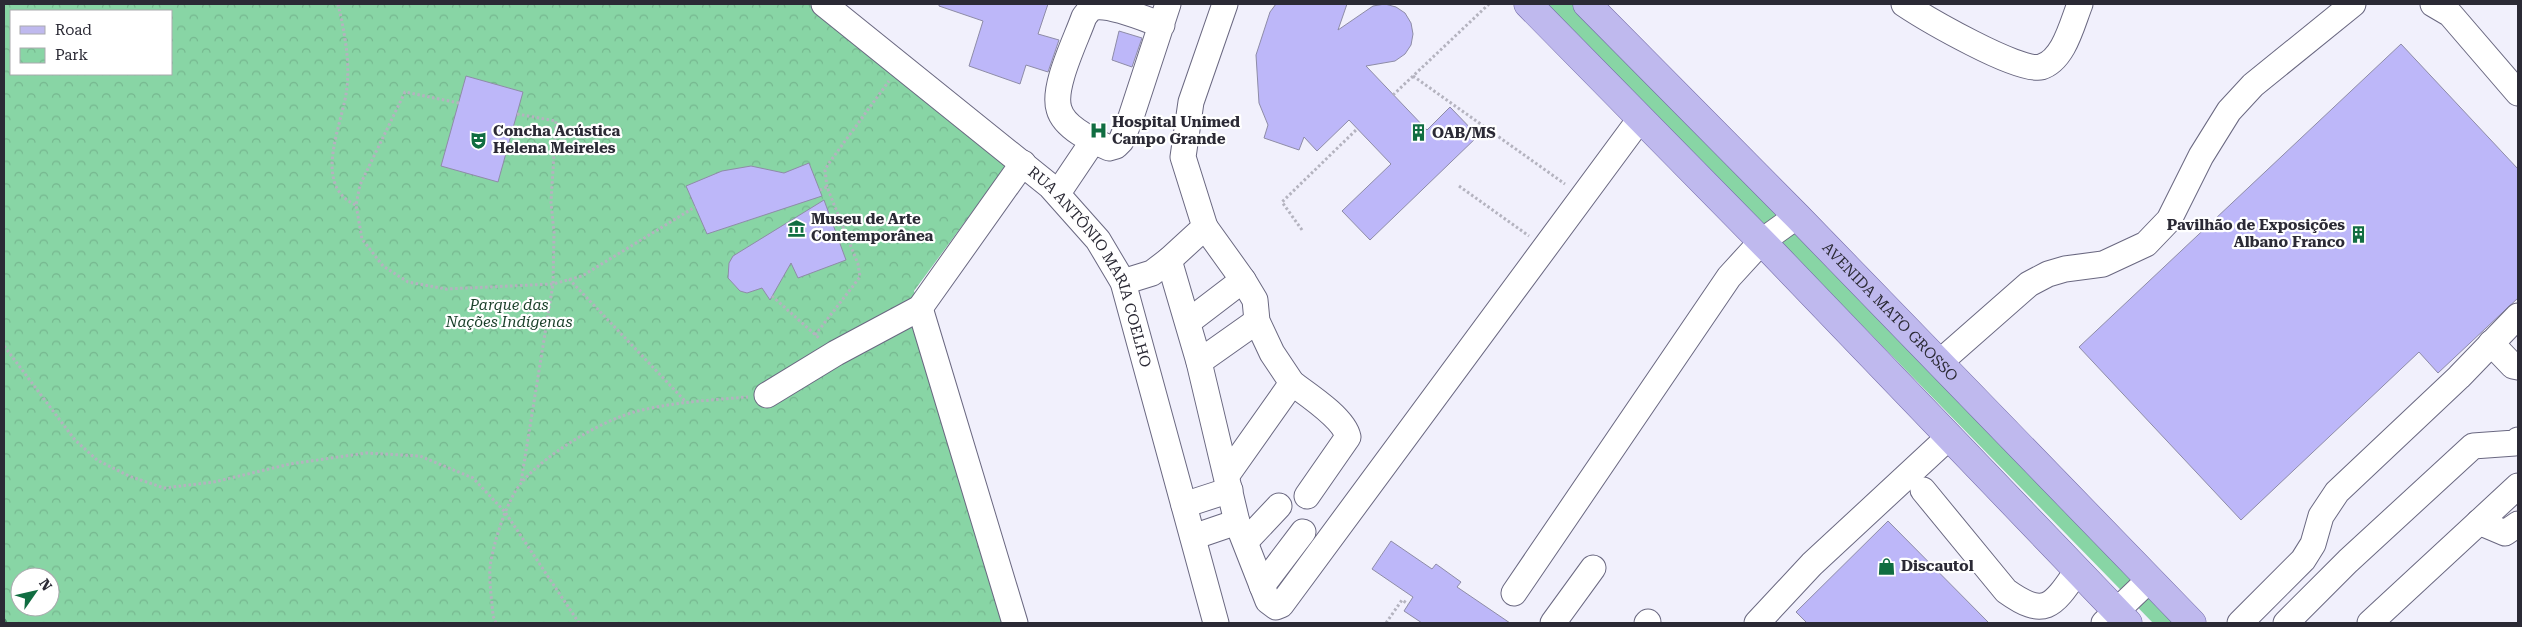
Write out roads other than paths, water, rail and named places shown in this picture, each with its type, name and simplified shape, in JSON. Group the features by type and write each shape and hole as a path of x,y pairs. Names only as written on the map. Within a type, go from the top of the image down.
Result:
{"main road":[{"path":"1528,4 1949,437 2077,571 2116,619"},
{"name":"AVENIDA MATO GROSSO","path":"1587,4 2192,623"}],"street":[{"name":"RUA ANTÔNIO MARIA COELHO","path":"824,4 1054,189 1098,240 1123,282 1216,623"},
{"path":"1225,4 1191,102 1183,157 1205,227 1255,300 1258,322 1272,353 1292,383 1335,417 1347,430 1348,437 1307,496"},
{"path":"1904,4 1938,25 2029,68 2043,66 2062,50 2080,4"},
{"path":"1939,363 2029,284 2048,274 2065,269 2102,264 2146,244 2169,220 2201,156 2229,111 2253,85 2353,4"},
{"path":"2433,4 2450,14 2518,93"},
{"path":"1096,7 1114,7 1165,14 1121,141 1116,146 1109,148 1085,136 1059,111 1057,93 1084,17 1090,10 1096,7"},
{"path":"1170,260 1199,362 1242,531 1268,602 1272,606 1281,606 1640,119"},
{"path":"1054,189 1085,136"},
{"path":"767,395 836,353 920,308 1023,164"},
{"path":"1514,593 1729,277 1761,242 1796,216"},
{"path":"1123,282 1152,273 1170,260 1205,227"},
{"path":"1188,322 1243,280"},
{"path":"920,308 1015,623"},
{"path":"2240,623 2303,560 2313,544 2321,516 2337,492 2459,377 2518,316"},
{"path":"1199,362 1258,322"},
{"path":"2491,343 2513,366 2518,367"},
{"path":"1184,504 1229,482 1292,383"},
{"path":"1757,623 1812,564 1949,437"},
{"path":"2286,623 2348,561 2473,446 2515,443 2518,440"},
{"path":"2370,623 2518,486"},
{"path":"1923,490 2006,591 2023,603 2035,607 2048,604 2060,595 2077,571"},
{"path":"1193,537 1242,531 1279,506"},
{"path":"2479,522 2512,528"},
{"path":"1262,586 1303,532"},
{"path":"1553,623 1592,568"},
{"path":"2116,619 2149,580"}],"place":[{"name":"Hospital Unimed Campo Grande","path":"1098,131"},
{"name":"OAB/MS","path":"1418,133"},
{"name":"Concha Acústica Helena Meireles","path":"479,140"},
{"name":"Museu de Arte Contemporânea","path":"797,228"},
{"name":"Pavilhão de Exposições Albano Franco","path":"2359,234"},
{"name":"Discautol","path":"1887,566"}],"park label":[{"name":"Parque das Nações Indígenas","path":"509,314"}]}
